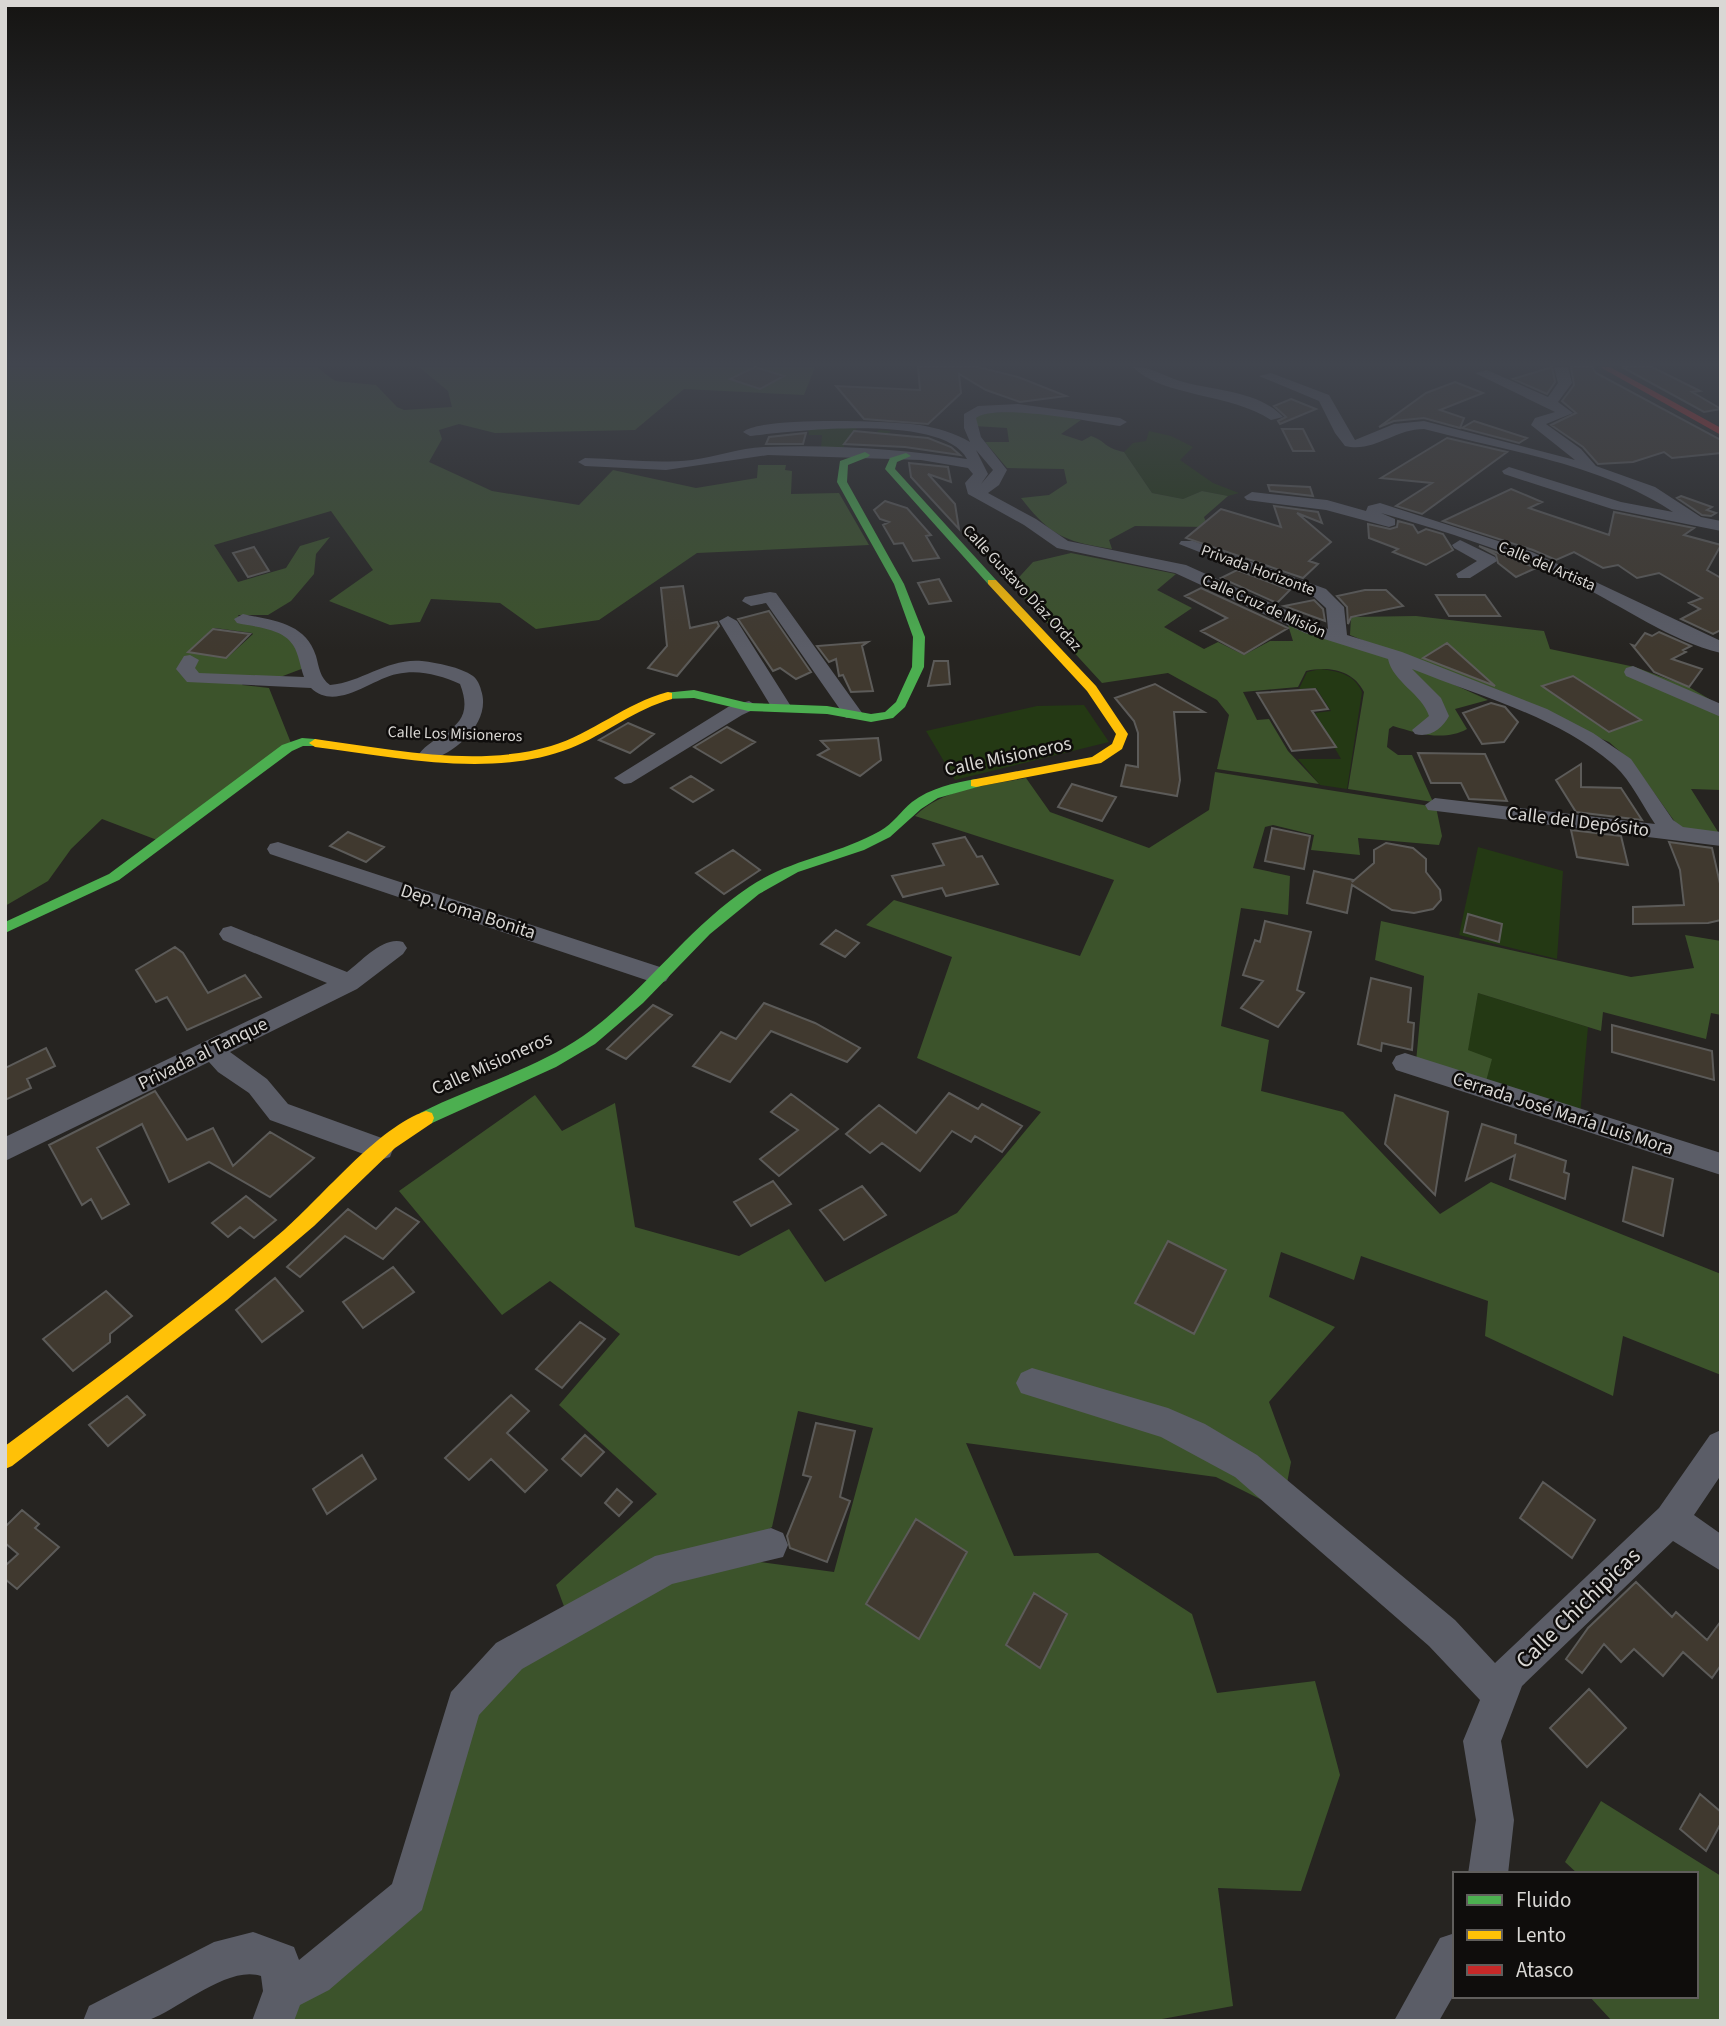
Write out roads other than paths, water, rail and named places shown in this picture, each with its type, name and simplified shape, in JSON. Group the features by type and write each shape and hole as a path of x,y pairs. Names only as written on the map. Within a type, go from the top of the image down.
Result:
{"street":[{"path":"585,462 666,466 705,462"},
{"name":"Calle Los Misioneros","path":"5,928 114,877 287,748 302,742 429,754 493,755 547,751 583,738 628,708 664,696 712,696 749,708 782,708 880,718 898,709 912,680 921,650 918,630 864,518 846,494 843,463 847,462"},
{"name":"Calle Gustavo Díaz Ordaz","path":"892,462 889,466 900,483 1011,598 1102,700 1122,734 1118,746 1110,754"},
{"path":"957,462 977,466"},
{"path":"975,462 981,474 972,488 977,494 994,482 1000,470 996,462"},
{"path":"1564,462 1650,490 1694,519"},
{"path":"1584,462 1591,469"},
{"path":"1509,471 1609,504 1721,526"},
{"name":"Calle Cruz de Misión","path":"977,494 1030,522 1063,545 1180,569 1278,616 1396,656 1540,713 1611,752 1624,763 1667,825 1679,835"},
{"path":"1252,498 1327,505 1373,517 1464,547 1489,561 1464,574"},
{"name":"Calle del Artista","path":"1373,517 1374,509 1380,508 1484,539 1610,593 1643,614 1721,648"},
{"name":"Privada Horizonte","path":"1187,544 1320,593 1335,607 1338,637"},
{"path":"751,601 770,597 853,715"},
{"path":"243,619 294,634 303,643 321,690 334,692 379,673 418,666 435,667 468,681 475,704 469,721 446,746 429,754"},
{"path":"728,621 782,708"},
{"path":"1396,656 1399,666 1434,702 1440,716 1435,724 1422,730"},
{"path":"190,660 185,669 194,678 317,683"},
{"path":"1633,672 1721,710"},
{"path":"624,778 716,722 749,708"},
{"name":"Calle Misioneros","path":"5,1459 293,1234 380,1149 404,1130 447,1106 561,1058 615,1020 658,975 735,906 782,873 844,854 887,833 921,802 952,789 1096,760 1110,754"},
{"name":"Calle del Depósito","path":"1435,805 1720,842"},
{"name":"Dep. Loma Bonita","path":"278,849 658,975"},
{"path":"231,934 349,983"},
{"name":"Privada al Tanque","path":"5,1150 349,983 395,948"},
{"path":"213,1049 227,1065 258,1086 279,1112 380,1149"},
{"name":"Cerrada José María Luis Mora","path":"1405,1063 1721,1164"},
{"path":"1032,1383 1166,1420 1219,1447 1246,1466 1442,1633 1500,1694"},
{"name":"Calle Chichipicas","path":"1488,1872 1495,1820 1482,1741 1509,1674 1671,1520 1721,1446"},
{"path":"1671,1520 1721,1554"},
{"path":"278,2006 408,1896 464,1705 509,1656 667,1568 771,1545"},
{"path":"104,2021 214,1963 253,1953 279,1962 278,2006"},
{"path":"1415,2021 1453,1957"}]}
